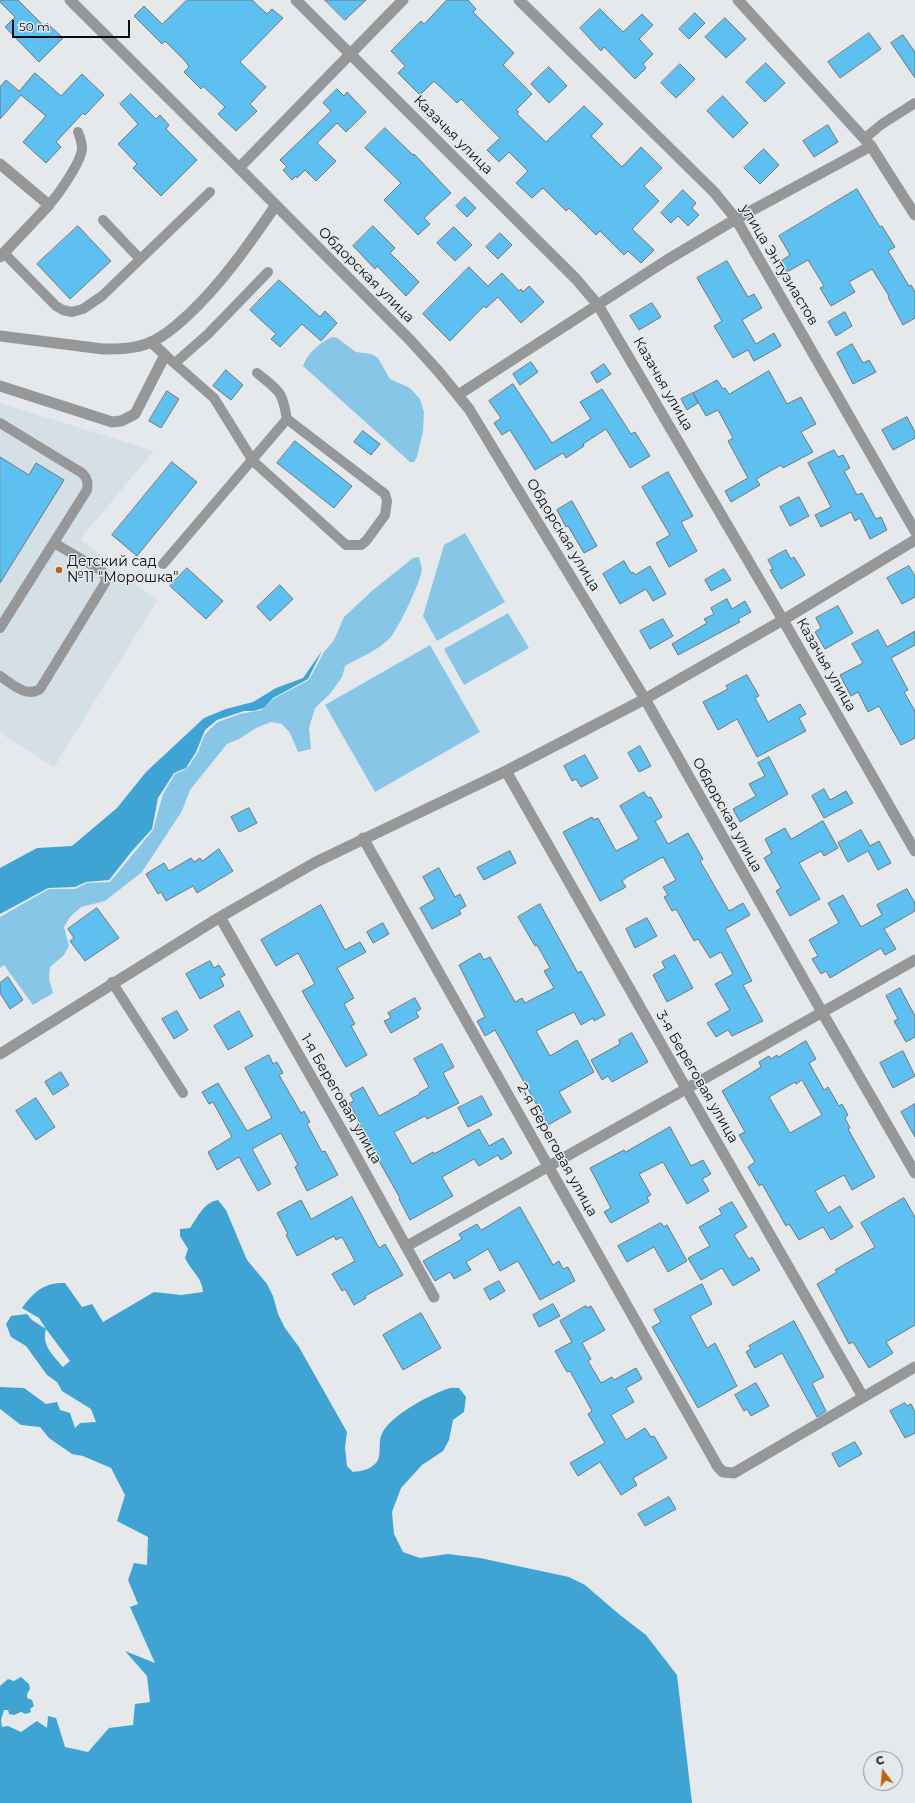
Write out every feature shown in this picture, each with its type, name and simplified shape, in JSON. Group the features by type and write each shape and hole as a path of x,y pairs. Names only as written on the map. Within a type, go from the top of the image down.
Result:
{"street":[{"name":"Обдорская улица","path":"70,0 410,340 458,395 476,420 645,699 822,1012 915,1172"},
{"name":"Казачья улица","path":"296,0 351,53 576,279 598,304 783,620 915,852"},
{"path":"239,168 403,0"},
{"name":"улица Энтузиастов","path":"519,0 714,192 736,220 915,531"},
{"path":"738,0 868,142 915,215"},
{"path":"458,395 667,260 868,142"},
{"path":"0,164 49,205 2,255"},
{"path":"0,336 103,350 120,349 151,342 179,323 216,287 234,266 276,205"},
{"path":"1,389 112,422 121,421 135,414 165,355 151,342"},
{"path":"0,1054 112,982 220,917 316,862 363,838 506,771 645,699 783,620 915,540"},
{"name":"3-я Береговая улица","path":"506,771 685,1088 863,1397"},
{"name":"2-я Береговая улица","path":"363,838 718,1467 723,1472 728,1473 740,1470 863,1397"},
{"name":"1-я Береговая улица","path":"220,917 434,1297"},
{"path":"406,1246 915,960"},
{"path":"863,1397 915,1367"}],"lane":[{"path":"868,142 882,124 915,103"},
{"path":"49,205 61,190 80,157 82,149 78,132"},
{"path":"2,255 56,306 72,312 83,309 97,300 210,192"},
{"path":"103,220 140,259"},
{"path":"175,363 208,334 268,272"},
{"path":"165,355 214,398 253,461 346,545 361,545 366,541 385,515 387,501 385,494 287,419 284,400 280,392 257,373"},
{"path":"163,564 253,461 287,419"},
{"path":"0,423 82,473 87,478 87,490 0,628"},
{"path":"0,676 25,692 30,693 40,688 105,583 106,579 102,571 54,543"},
{"path":"112,982 182,1093"}],"shaded area":[{"path":"332,337 337,338 356,352 371,354 378,358 390,379 410,388 420,399 424,412 423,431 417,457 414,462 410,462 303,366 314,349"},
{"name":"Детский сад №11 \"Морошка\"","path":"0,403 154,451 80,539 157,601 54,767 0,733"},
{"path":"465,533 505,602 437,641 423,616 444,545"},
{"path":"419,557 422,569 421,575 398,627 389,639 379,647 345,666 342,677 330,694 315,708 309,728 311,749 298,752 290,733 282,724 271,722 256,728 239,739 227,744 190,790 182,811 142,872 105,901 81,907 70,917 64,927 69,946 64,955 50,967 49,979 53,993 33,1005 4,965 0,968 0,917 49,889 75,889 87,883 110,882 153,830 163,794 175,774 189,766 198,752 204,736 210,729 218,722 240,714 262,710 273,699 307,681 324,652 334,640 344,617 373,590 413,558"},
{"path":"508,613 529,648 464,685 444,649"},
{"path":"430,645 480,732 375,792 325,705"},
{"path":"322,651 308,679 273,698 264,708 253,711 244,711 217,720 205,730 196,752 186,768 174,773 158,798 152,829 109,880 86,882 75,887 48,888 0,914 0,868 37,848 72,846 117,808 146,772 204,718 226,709 253,702 276,688 303,678"},
{"path":"218,1200 226,1210 247,1260 267,1284 285,1328 299,1347 347,1432 345,1447 347,1466 353,1472 365,1470 376,1463 379,1457 381,1436 391,1421 420,1401 450,1388 459,1388 466,1397 464,1412 453,1420 449,1440 443,1451 422,1465 401,1488 392,1512 394,1534 403,1552 420,1558 448,1554 480,1558 569,1577 585,1585 646,1635 677,1675 692,1803 0,1803 0,1686 8,1679 14,1681 21,1677 29,1684 30,1689 27,1694 27,1698 32,1700 34,1706 30,1709 31,1712 26,1714 21,1712 14,1715 9,1714 8,1710 4,1710 1,1720 2,1727 8,1726 21,1732 37,1721 47,1728 48,1716 56,1718 65,1747 88,1752 109,1728 133,1725 135,1704 150,1702 147,1676 125,1651 155,1663 130,1607 138,1604 128,1580 134,1563 147,1565 148,1537 117,1521 125,1495 111,1468 83,1456 72,1454 49,1438 40,1427 21,1425 0,1409 0,1387 24,1388 46,1404 57,1402 60,1410 70,1413 75,1428 80,1423 96,1422 91,1409 62,1391 57,1382 47,1375 26,1346 11,1337 6,1324 11,1316 27,1314 32,1320 46,1329 39,1318 22,1308 35,1293 51,1284 65,1283 82,1307 92,1304 103,1322 154,1292 181,1295 203,1292 201,1282 185,1258 188,1249 180,1236 180,1229 190,1228 201,1211 208,1204","holes":["46,1329 70,1361 63,1367 52,1354 45,1340"]}],"building":[{"path":"0,0 18,0 44,26 47,23 63,38 39,62 5,27 15,17 0,2"},
{"path":"187,0 252,0 267,14 272,9 283,18 240,62 266,87 250,104 257,111 236,131 218,114 225,107 203,86 201,89 184,72 189,67 186,62 165,41 162,44 134,16 144,6 162,24"},
{"path":"325,0 366,0 345,20"},
{"path":"447,0 468,0 476,9 473,12 514,53 503,65 532,94 516,110 519,112 517,114 546,142 584,106 603,124 591,136 622,167 641,147 662,168 644,186 659,201 632,229 654,250 641,263 628,251 624,255 600,231 596,235 569,208 566,211 543,188 532,198 516,183 528,171 509,152 499,162 487,150 500,138 461,99 457,103 434,81 420,95 398,73 405,66 391,51 421,21 424,24"},
{"path":"600,9 623,32 642,14 653,25 639,39 653,54 643,64 646,68 635,79 604,47 601,51 580,28"},
{"path":"695,13 705,23 689,39 679,29"},
{"path":"725,18 746,39 726,58 705,37"},
{"path":"869,33 881,49 840,78 828,62"},
{"path":"903,35 915,52 915,78 891,43"},
{"path":"766,63 785,83 765,102 746,82"},
{"path":"680,64 695,79 676,98 661,83"},
{"path":"549,67 567,86 549,103 531,84"},
{"path":"35,73 61,96 82,74 104,95 85,115 83,113 56,142 61,147 46,163 23,142 46,116 21,95 0,119 0,87 6,80 19,91"},
{"path":"337,89 344,96 347,92 366,112 346,132 337,123 317,143 336,161 316,181 305,170 297,178 296,176 292,180 283,170 287,167 280,160 331,111 323,103"},
{"path":"131,94 156,119 160,115 169,125 166,129 197,160 161,196 133,168 137,164 118,144 138,124 120,104"},
{"path":"723,96 748,123 733,138 707,111"},
{"path":"828,125 838,142 814,157 803,141"},
{"path":"385,128 413,155 414,154 451,193 424,218 430,224 418,235 384,200 401,183 365,148"},
{"path":"764,149 779,165 760,184 744,168"},
{"path":"857,189 880,227 882,226 895,247 888,251 909,286 911,285 915,292 915,318 903,325 888,297 889,296 872,269 849,282 855,292 831,306 820,288 824,286 808,260 787,272 781,261 790,255 779,236"},
{"path":"683,190 696,203 692,208 699,215 688,226 678,216 671,223 661,213"},
{"path":"465,197 476,208 467,217 456,206"},
{"path":"78,226 111,261 70,299 37,264"},
{"path":"373,226 395,248 390,253 419,282 406,296 377,266 375,269 353,246"},
{"path":"454,227 472,245 455,261 437,243"},
{"path":"500,233 512,245 498,259 486,247"},
{"path":"727,261 748,297 754,294 762,308 742,320 756,344 774,333 781,346 754,361 748,350 733,358 714,326 722,321 697,278"},
{"path":"469,267 488,286 502,273 519,291 521,289 523,292 529,286 544,302 521,323 498,297 486,308 484,306 450,341 423,314"},
{"path":"279,280 320,317 325,311 337,323 321,341 302,324 280,347 271,339 276,334 250,310"},
{"path":"652,303 661,317 639,330 630,316"},
{"path":"845,312 852,326 836,336 828,322"},
{"path":"852,344 863,363 869,360 876,372 853,384 837,353"},
{"path":"531,362 538,372 520,385 513,374"},
{"path":"604,364 611,374 597,383 591,373"},
{"path":"226,370 243,385 231,400 213,386"},
{"path":"769,371 787,404 801,397 816,424 801,432 813,452 783,468 781,465 756,479 760,485 731,502 725,491 748,478 728,441 733,438 718,410 706,416 693,393 717,380 723,389 725,388 729,394"},
{"path":"513,384 552,443 591,419 580,402 602,389 631,434 635,432 650,456 630,468 606,429 583,444 584,446 566,458 563,453 535,470 510,430 502,435 494,423 501,418 489,401"},
{"path":"167,391 179,399 161,428 149,421"},
{"path":"693,393 698,403 687,410 681,399"},
{"path":"907,417 915,432 915,438 893,450 882,430"},
{"path":"363,431 380,444 371,455 354,442"},
{"path":"295,441 352,486 334,508 277,463"},
{"path":"834,450 838,457 843,455 850,468 844,471 857,495 862,493 876,519 881,517 887,530 870,539 860,518 855,521 851,512 821,527 815,515 831,507 808,463"},
{"path":"0,457 29,475 36,463 64,480 0,583"},
{"path":"172,462 197,482 137,556 112,535"},
{"path":"668,472 693,516 681,522 697,551 669,567 656,543 670,535 642,487"},
{"path":"799,497 809,516 790,526 780,507"},
{"path":"572,501 597,546 584,553 568,526 566,527 557,510"},
{"path":"786,550 791,559 794,557 805,575 781,589 770,570 773,569 768,560"},
{"path":"624,561 631,573 633,572 635,575 650,566 666,594 653,601 646,589 620,604 603,574"},
{"path":"909,566 915,576 915,597 902,604 887,578"},
{"path":"187,568 223,601 206,619 170,586"},
{"path":"724,569 731,580 711,591 705,580"},
{"path":"280,585 293,599 270,621 257,607"},
{"path":"727,599 732,609 745,601 751,612 738,619 740,622 678,655 672,644 707,623 704,619 714,614 711,608"},
{"path":"838,606 853,633 825,649 815,632 821,628 816,618"},
{"path":"663,619 673,636 650,649 640,631"},
{"path":"878,630 887,647 915,631 915,645 891,658 908,690 904,692 915,711 915,738 901,745 879,706 868,712 858,692 851,696 840,675 863,663 852,644"},
{"path":"747,675 759,696 755,698 768,722 800,704 806,714 799,718 806,731 757,757 737,719 718,730 703,702 728,689 726,686"},
{"path":"640,746 651,766 639,772 628,753"},
{"path":"585,755 598,778 581,787 576,779 572,781 564,766"},
{"path":"769,757 788,794 740,822 733,809 756,796 749,784 765,776 758,763"},
{"path":"824,789 830,800 846,791 853,803 824,818 812,796"},
{"path":"644,792 648,798 651,797 662,817 655,821 668,844 688,833 703,859 700,861 729,911 743,903 750,915 725,929 752,981 743,985 763,1021 732,1036 728,1030 716,1037 707,1023 730,1010 715,984 733,974 721,952 710,958 698,939 694,941 676,909 672,911 664,897 668,895 663,887 676,880 663,857 627,877 622,881 626,887 600,901 563,832 592,817 594,820 598,818 616,851 639,839 620,806"},
{"path":"249,808 257,823 239,832 231,817"},
{"path":"823,821 838,848 824,856 821,851 799,863 820,899 790,916 776,891 781,888 764,858 772,853 765,839 785,828 791,839"},
{"path":"861,830 870,846 879,841 891,863 878,870 868,851 848,862 838,843"},
{"path":"219,849 233,871 197,893 193,886 166,901 161,892 158,894 146,874 164,863 169,871 191,858 194,862 200,858 202,861"},
{"path":"510,851 516,863 484,880 477,868"},
{"path":"439,868 455,897 460,894 466,906 459,910 461,914 432,929 420,908 435,899 423,877"},
{"path":"907,889 915,903 915,911 884,929 896,949 885,955 881,948 830,978 826,971 821,974 812,959 818,956 809,940 839,923 828,903 843,895 861,927 882,915 877,905"},
{"path":"540,904 578,973 581,971 605,1015 594,1021 593,1018 581,1025 574,1012 536,1031 550,1056 577,1040 594,1072 559,1092 571,1112 548,1125 495,1030 485,1036 477,1021 485,1017 459,965 480,953 484,960 490,957 515,1002 522,998 525,1003 554,988 544,971 550,968 537,945 535,946 518,917"},
{"path":"321,905 345,950 360,942 366,952 337,968 354,998 344,1004 355,1024 351,1026 367,1055 346,1067 302,991 315,984 298,953 276,966 261,940"},
{"path":"97,908 119,938 85,961 70,941 74,938 68,929"},
{"path":"647,918 657,936 635,948 626,929"},
{"path":"383,923 389,934 373,943 367,932"},
{"path":"675,955 693,988 667,1002 653,975 665,968 662,962"},
{"path":"210,961 214,968 219,965 225,975 220,978 224,986 200,999 186,974"},
{"path":"8,977 23,1000 10,1009 0,993 0,983"},
{"path":"900,988 915,1016 915,1037 906,1042 894,1021 898,1019 886,996"},
{"path":"415,998 421,1009 416,1012 419,1017 391,1033 384,1021 391,1018 388,1013"},
{"path":"177,1011 188,1030 174,1039 162,1019"},
{"path":"239,1011 253,1036 228,1050 214,1026"},
{"path":"632,1033 648,1062 612,1082 608,1076 602,1080 591,1060 620,1044 619,1040"},
{"path":"806,1041 816,1059 809,1063 824,1090 828,1087 839,1106 842,1104 848,1115 845,1118 850,1128 848,1129 875,1177 852,1190 844,1175 815,1191 828,1213 840,1206 853,1227 831,1240 823,1227 799,1240 789,1224 786,1226 762,1184 759,1186 748,1167 755,1162 739,1135 745,1132 722,1091 761,1067 759,1062 769,1056 771,1059 777,1055 778,1057","holes":["802,1080 822,1115 790,1133 769,1097 795,1082 796,1084"]},
{"path":"442,1044 454,1067 443,1073 459,1103 427,1119 425,1116 394,1132 412,1164 433,1152 434,1154 479,1129 489,1146 503,1138 512,1153 501,1160 498,1155 479,1166 474,1159 442,1177 453,1196 410,1220 399,1199 400,1198 359,1126 361,1125 349,1103 354,1101 350,1094 363,1087 379,1116 420,1094 419,1093 429,1087 414,1059"},
{"path":"903,1051 915,1076 893,1088 880,1063"},
{"path":"269,1055 273,1064 277,1062 283,1073 279,1075 301,1113 304,1111 310,1122 307,1124 322,1152 325,1151 338,1175 307,1191 295,1167 298,1165 281,1133 252,1149 271,1184 258,1191 239,1157 217,1170 208,1152 232,1137 213,1102 209,1104 202,1092 218,1083 247,1131 272,1118 245,1068"},
{"path":"61,1072 69,1085 53,1095 45,1082"},
{"path":"482,1096 492,1115 468,1127 458,1108"},
{"path":"36,1098 55,1127 36,1140 16,1111"},
{"path":"915,1104 915,1137 901,1112"},
{"path":"670,1127 691,1166 703,1160 711,1174 702,1179 709,1191 687,1204 663,1162 639,1174 651,1195 647,1197 649,1202 611,1223 604,1212 611,1208 590,1168 624,1150 625,1152"},
{"path":"352,1197 379,1248 385,1244 403,1275 365,1296 366,1298 354,1305 345,1289 342,1291 332,1274 355,1261 342,1237 336,1240 334,1236 297,1256 277,1213 301,1200 311,1219"},
{"path":"904,1198 915,1217 915,1325 886,1342 893,1353 869,1368 853,1342 849,1344 817,1284 837,1272 835,1270 875,1247 861,1223"},
{"path":"732,1202 747,1227 734,1235 749,1259 752,1257 760,1270 733,1286 722,1268 701,1280 688,1258 710,1246 699,1227 722,1214 719,1209"},
{"path":"520,1207 553,1265 559,1261 563,1269 568,1267 575,1281 540,1300 518,1261 500,1271 488,1249 466,1262 471,1270 454,1279 450,1272 435,1281 423,1261 462,1239 459,1234 477,1224 481,1230"},
{"path":"661,1223 664,1227 667,1225 687,1261 668,1272 654,1247 627,1262 618,1246"},
{"path":"499,1281 505,1291 490,1300 484,1289"},
{"path":"702,1284 712,1304 690,1316 707,1348 715,1343 737,1386 698,1408 652,1327 661,1322 654,1310"},
{"path":"553,1304 560,1316 539,1327 533,1315"},
{"path":"586,1306 587,1308 591,1306 605,1330 582,1343 591,1359 588,1361 601,1383 612,1377 614,1380 636,1368 642,1379 626,1388 634,1402 611,1415 626,1440 645,1428 651,1437 654,1436 667,1458 633,1478 637,1485 621,1495 600,1462 578,1476 570,1463 605,1443 588,1414 592,1411 570,1371 567,1372 555,1351 572,1342 560,1321"},
{"path":"421,1313 441,1348 403,1370 383,1335"},
{"path":"794,1321 824,1377 812,1383 826,1411 817,1417 782,1353 755,1368 746,1352 751,1349 749,1346"},
{"path":"756,1383 769,1406 751,1416 747,1409 744,1411 735,1395"},
{"path":"905,1403 907,1406 911,1404 915,1412 915,1433 905,1438 890,1411"},
{"path":"855,1442 862,1454 839,1467 832,1454"},
{"path":"669,1497 676,1509 645,1526 638,1514"}],"place":[{"name":"Детский сад №11 \"Морошка\"","path":"59,570"}]}
